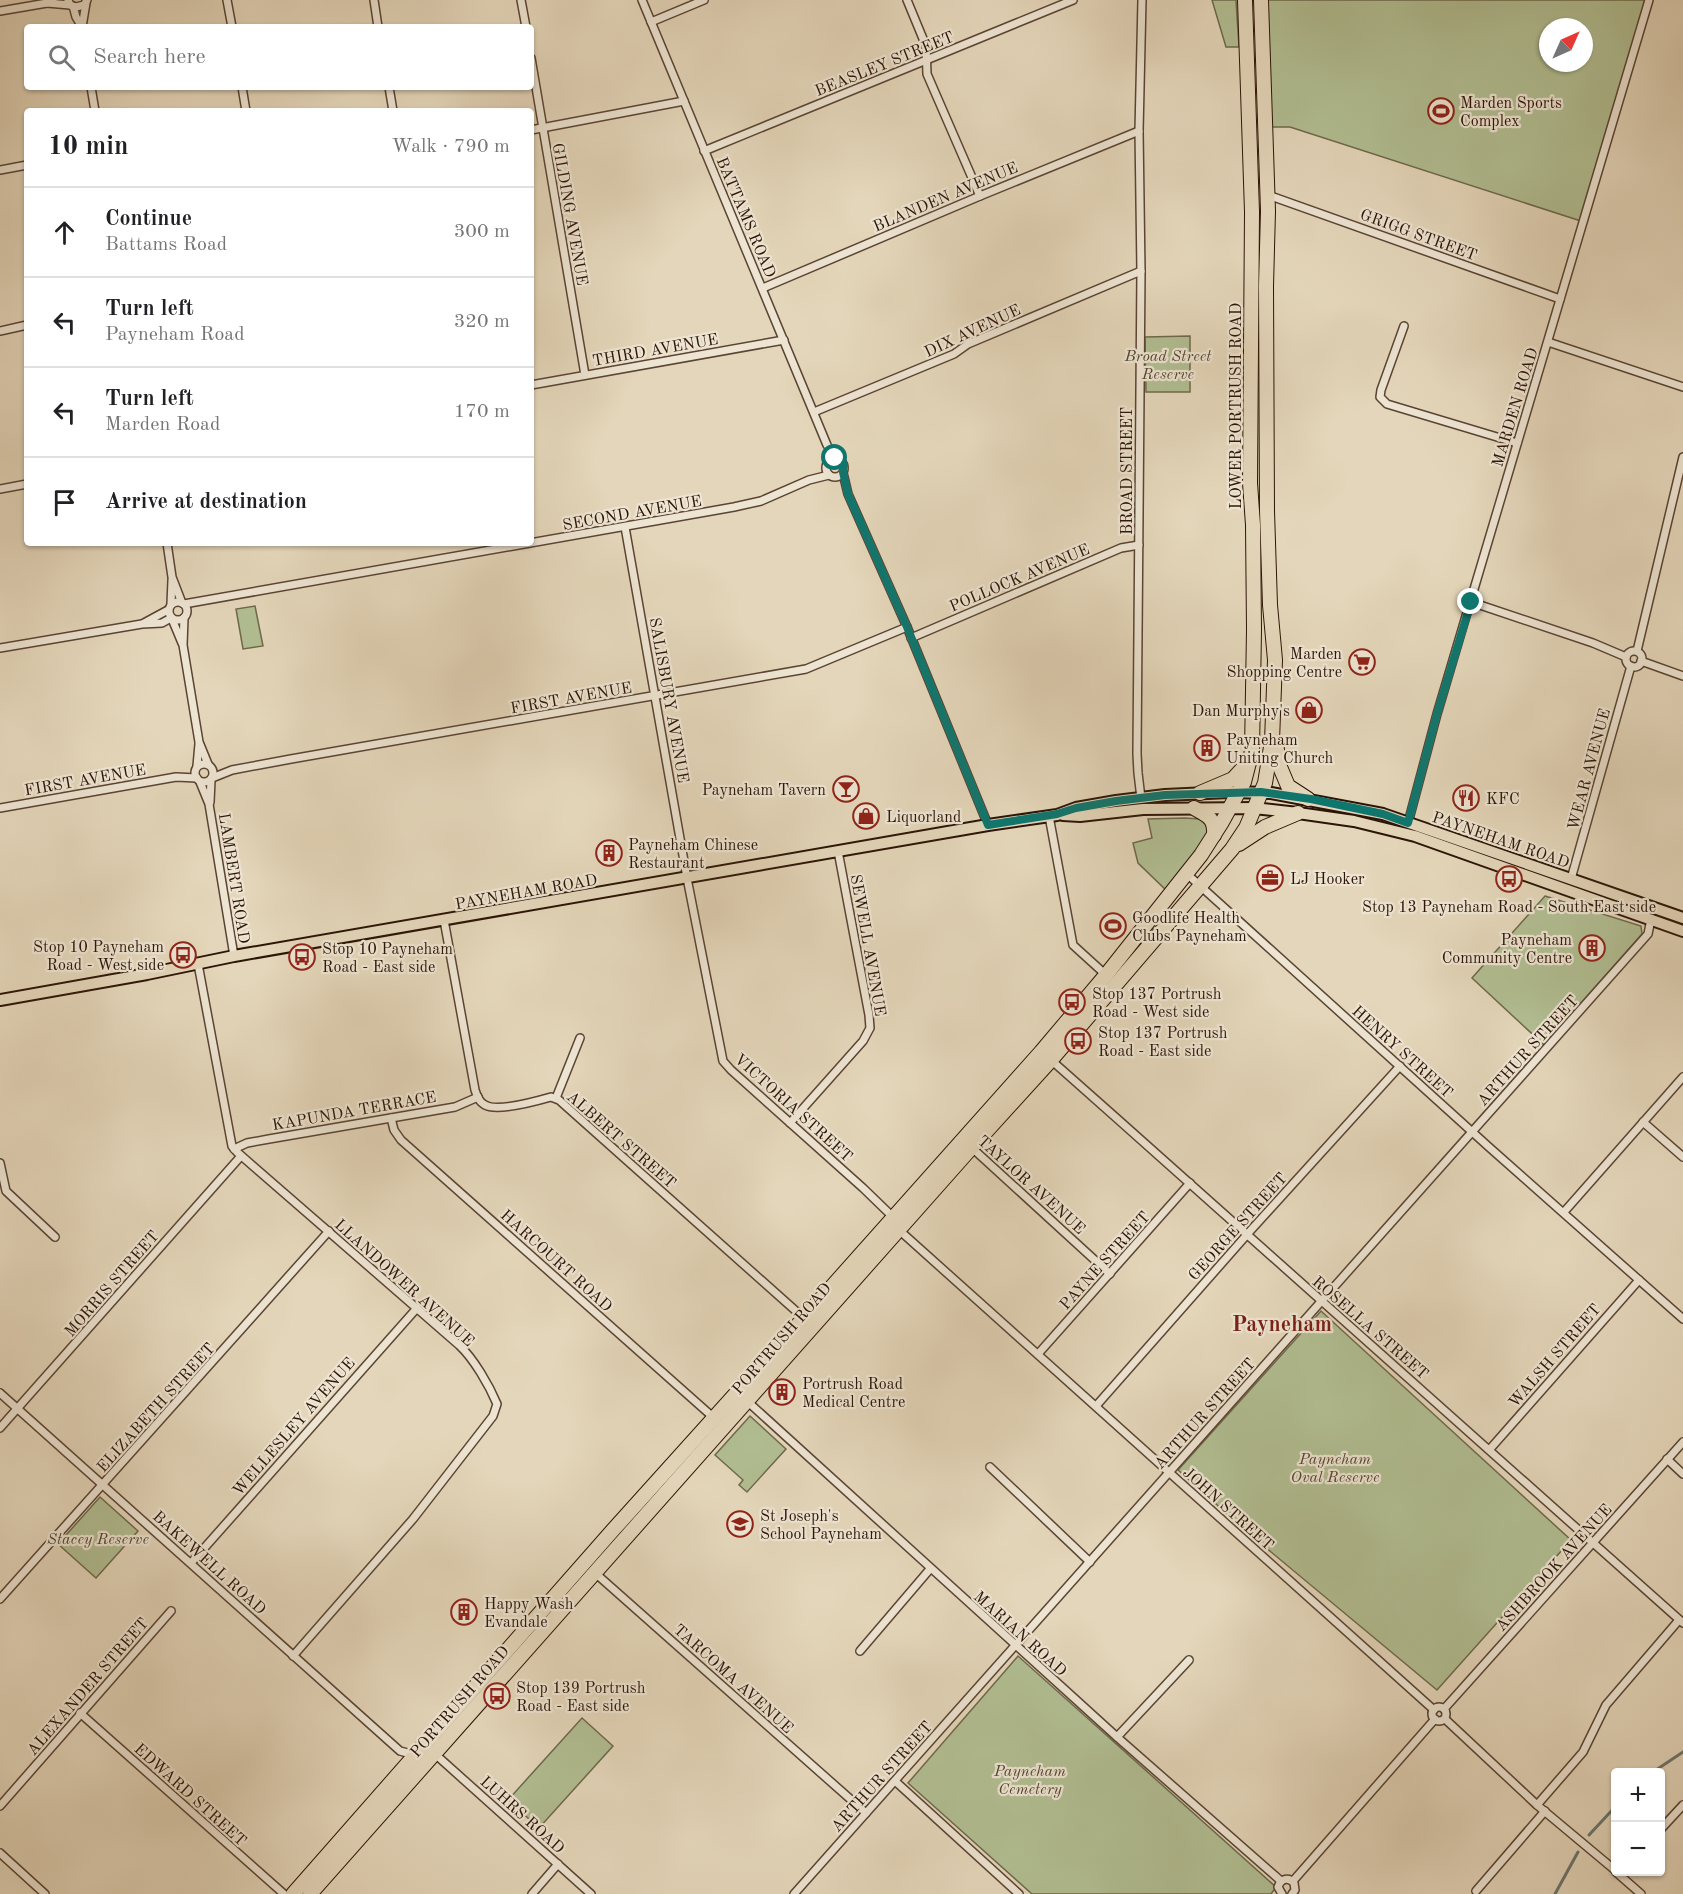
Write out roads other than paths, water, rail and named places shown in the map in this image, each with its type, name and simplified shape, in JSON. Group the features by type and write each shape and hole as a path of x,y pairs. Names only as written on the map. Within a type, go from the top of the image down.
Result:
{"highway":[{"name":"LOWER PORTRUSH ROAD","path":"1230,808 1244,782 1252,751 1254,630 1250,483 1252,217 1245,0"},
{"name":"LOWER PORTRUSH ROAD","path":"1261,0 1268,195 1267,511 1270,605 1275,660 1269,769 1261,792"},
{"path":"1251,173 1268,195 1252,217"},
{"path":"1250,483 1267,511 1258,523 1253,538"},
{"path":"1273,728 1278,758 1286,782 1293,791 1308,799"},
{"path":"1200,793 1233,779 1250,759"},
{"name":"PORTRUSH ROAD","path":"293,1894 407,1759 747,1401 809,1322 896,1223 1200,886 1232,849 1246,828 1261,792"},
{"path":"1194,808 1212,820 1215,827 1214,835"},
{"name":"PORTRUSH ROAD","path":"1046,1056 1106,975 1187,874 1230,808"},
{"path":"1232,849 1265,827 1298,813"},
{"name":"PORTRUSH ROAD","path":"310,1894 435,1754 714,1418 809,1322"},
{"path":"407,1759 435,1754 442,1724"}],"main road":[{"name":"PAYNEHAM ROAD","path":"0,999 234,956 1053,815 1076,808 1142,798 1200,793 1261,792 1383,814 1683,918"},
{"name":"PAYNEHAM ROAD","path":"1053,815 1080,816 1143,809 1254,808 1354,821 1415,836 1683,931"}],"street":[{"path":"227,0 231,24"},
{"path":"374,0 378,24"},
{"path":"521,0 525,24"},
{"name":"BATTAMS ROAD","path":"642,0 814,412 830,462"},
{"path":"651,22 704,0"},
{"path":"907,0 926,46 927,75 980,196"},
{"name":"BEASLEY STREET","path":"704,151 1073,0"},
{"name":"BROAD STREET","path":"1142,0 1139,131 1141,271 1137,754 1142,798"},
{"name":"MARDEN ROAD","path":"1408,823 1437,714 1649,0"},
{"path":"0,11 50,1 81,7 86,1"},
{"path":"82,24 86,1"},
{"path":"70,4 80,24"},
{"name":"GILDING AVENUE","path":"534,76 585,375"},
{"path":"92,90 94,108"},
{"path":"242,90 246,108"},
{"path":"390,90 392,108"},
{"path":"534,130 684,101"},
{"name":"BLANDEN AVENUE","path":"763,288 1139,131"},
{"path":"0,170 24,166"},
{"name":"GRIGG STREET","path":"1268,195 1560,299"},
{"name":"DIX AVENUE","path":"814,412 954,354 968,344 1141,271"},
{"path":"0,331 24,326"},
{"path":"1404,326 1380,397 1388,404 1517,443"},
{"name":"THIRD AVENUE","path":"534,384 784,340"},
{"path":"1548,342 1683,387"},
{"path":"1637,651 1683,457"},
{"path":"848,494 831,476 830,462 838,459 844,465 843,472 848,494 907,627 988,825"},
{"name":"SECOND AVENUE","path":"809,480 830,462"},
{"path":"831,476 839,477 843,472"},
{"name":"SECOND AVENUE","path":"534,542 761,501 809,480 831,476"},
{"path":"0,489 24,485"},
{"name":"SALISBURY AVENUE","path":"626,526 687,878"},
{"name":"POLLOCK AVENUE","path":"911,638 1121,548 1139,545"},
{"path":"167,546 172,577 185,609 183,645 199,742 195,773 198,780 204,783 212,779 214,773 199,742"},
{"name":"SECOND AVENUE","path":"185,609 207,601 514,546"},
{"path":"172,577 171,618 183,645"},
{"path":"142,624 178,602 185,609"},
{"path":"1471,602 1593,643 1626,657 1631,666 1637,666 1641,661 1641,655 1637,651 1631,651 1626,657"},
{"path":"171,618 178,621 185,609"},
{"path":"0,648 142,624 162,623 171,618"},
{"name":"FIRST AVENUE","path":"212,779 232,770 813,668 907,627"},
{"path":"1641,661 1683,676"},
{"name":"WEAR AVENUE","path":"1571,879 1631,666"},
{"path":"197,767 201,764 210,766"},
{"name":"FIRST AVENUE","path":"210,766 232,770"},
{"name":"FIRST AVENUE","path":"0,808 176,777 197,767"},
{"name":"FIRST AVENUE","path":"176,777 198,780"},
{"name":"LAMBERT ROAD","path":"209,804 212,779"},
{"name":"LAMBERT ROAD","path":"198,780 209,804 234,956"},
{"path":"1053,815 1073,945 1106,975"},
{"name":"SEWELL AVENUE","path":"790,1122 863,1041 870,1028 838,851"},
{"name":"HENRY STREET","path":"1187,874 1683,1319"},
{"name":"VICTORIA STREET","path":"687,878 723,1061 896,1223"},
{"name":"ARTHUR STREET","path":"797,1893 1648,934 1651,919"},
{"path":"444,920 478,1097"},
{"name":"LLANDOWER AVENUE","path":"198,964 230,1141 234,1149 467,1353 497,1404 493,1416 413,1520 293,1656"},
{"path":"556,1098 580,1038"},
{"name":"ROSELLA STREET","path":"1046,1056 1681,1621"},
{"name":"GEORGE STREET","path":"1096,1406 1400,1066"},
{"path":"1564,1212 1683,1077"},
{"name":"ALBERT STREET","path":"478,1097 485,1105 494,1108 556,1098 809,1322"},
{"name":"KAPUNDA TERRACE","path":"234,1149 247,1143 269,1138 455,1107 478,1097"},
{"name":"HARCOURT ROAD","path":"391,1118 394,1130 401,1140 714,1418"},
{"path":"1643,1122 1683,1157"},
{"name":"TAYLOR AVENUE","path":"967,1143 1110,1274"},
{"name":"MORRIS STREET","path":"0,1428 241,1156"},
{"path":"0,1163 6,1191 56,1237"},
{"name":"PAYNE STREET","path":"1038,1354 1190,1183"},
{"name":"JOHN STREET","path":"896,1223 1038,1354 1434,1710"},
{"name":"ELIZABETH STREET","path":"0,1599 329,1231"},
{"name":"WALSH STREET","path":"1490,1449 1639,1280"},
{"name":"WELLESLEY AVENUE","path":"191,1563 417,1308"},
{"name":"BAKEWELL ROAD","path":"0,1393 407,1759"},
{"name":"MARIAN ROAD","path":"747,1401 1015,1646 1281,1881"},
{"name":"ASHBROOK AVENUE","path":"1444,1709 1683,1442"},
{"path":"1667,1460 1683,1474"},
{"path":"990,1467 1090,1562"},
{"name":"TARCOMA AVENUE","path":"589,1568 866,1813"},
{"path":"860,1652 930,1569"},
{"name":"ALEXANDER STREET","path":"0,1806 171,1611"},
{"path":"1538,1805 1583,1752 1606,1705 1681,1621"},
{"path":"1117,1737 1189,1660"},
{"path":"1440,1707 1444,1709 1445,1719 1440,1721 1435,1719 1432,1714 1434,1710 1440,1707"},
{"name":"EDWARD STREET","path":"80,1713 284,1894"},
{"path":"1293,1881 1435,1719"},
{"path":"1445,1719 1538,1805 1611,1867"},
{"name":"LUHRS ROAD","path":"435,1754 591,1894"},
{"path":"895,1781 1019,1894"},
{"path":"1665,1825 1683,1805"},
{"path":"1476,1891 1545,1811"},
{"path":"0,1853 45,1894"},
{"path":"532,1894 558,1864"},
{"path":"1621,1876 1641,1894"},
{"path":"1282,1894 1278,1887 1281,1881 1286,1879 1293,1881 1296,1886 1293,1894"}],"waterway":[{"path":"1659,1768 1683,1752"},
{"path":"1589,1835 1611,1811"},
{"path":"1555,1894 1578,1852"}],"place":[{"name":"Marden Sports Complex","path":"1441,111"},
{"name":"Marden Shopping Centre","path":"1362,662"},
{"name":"Dan Murphy's","path":"1309,710"},
{"name":"Payneham Uniting Church","path":"1207,748"},
{"name":"Payneham Tavern","path":"846,789"},
{"name":"KFC","path":"1466,798"},
{"name":"Liquorland","path":"866,816"},
{"name":"Payneham Chinese Restaurant","path":"609,853"},
{"name":"LJ Hooker","path":"1270,878"},
{"name":"Stop 13 Payneham Road - South East side","path":"1509,879"},
{"name":"Goodlife Health Clubs Payneham","path":"1113,926"},
{"name":"Payneham Community Centre","path":"1592,948"},
{"name":"Stop 10 Payneham Road - West side","path":"183,955"},
{"name":"Stop 10 Payneham Road - East side","path":"302,957"},
{"name":"Stop 137 Portrush Road - West side","path":"1072,1002"},
{"name":"Stop 137 Portrush Road - East side","path":"1078,1041"},
{"name":"Portrush Road Medical Centre","path":"782,1392"},
{"name":"St Joseph's School Payneham","path":"740,1524"},
{"name":"Happy Wash Evandale","path":"464,1612"},
{"name":"Stop 139 Portrush Road - East side","path":"497,1696"}],"district":[{"name":"Payneham","path":"1282,1323"}],"park label":[{"name":"Broad Street Reserve","path":"1168,364"},
{"name":"Payneham Oval Reserve","path":"1335,1467"},
{"name":"Stacey Reserve","path":"98,1538"},
{"name":"Payneham Cemetery","path":"1030,1779"}]}
